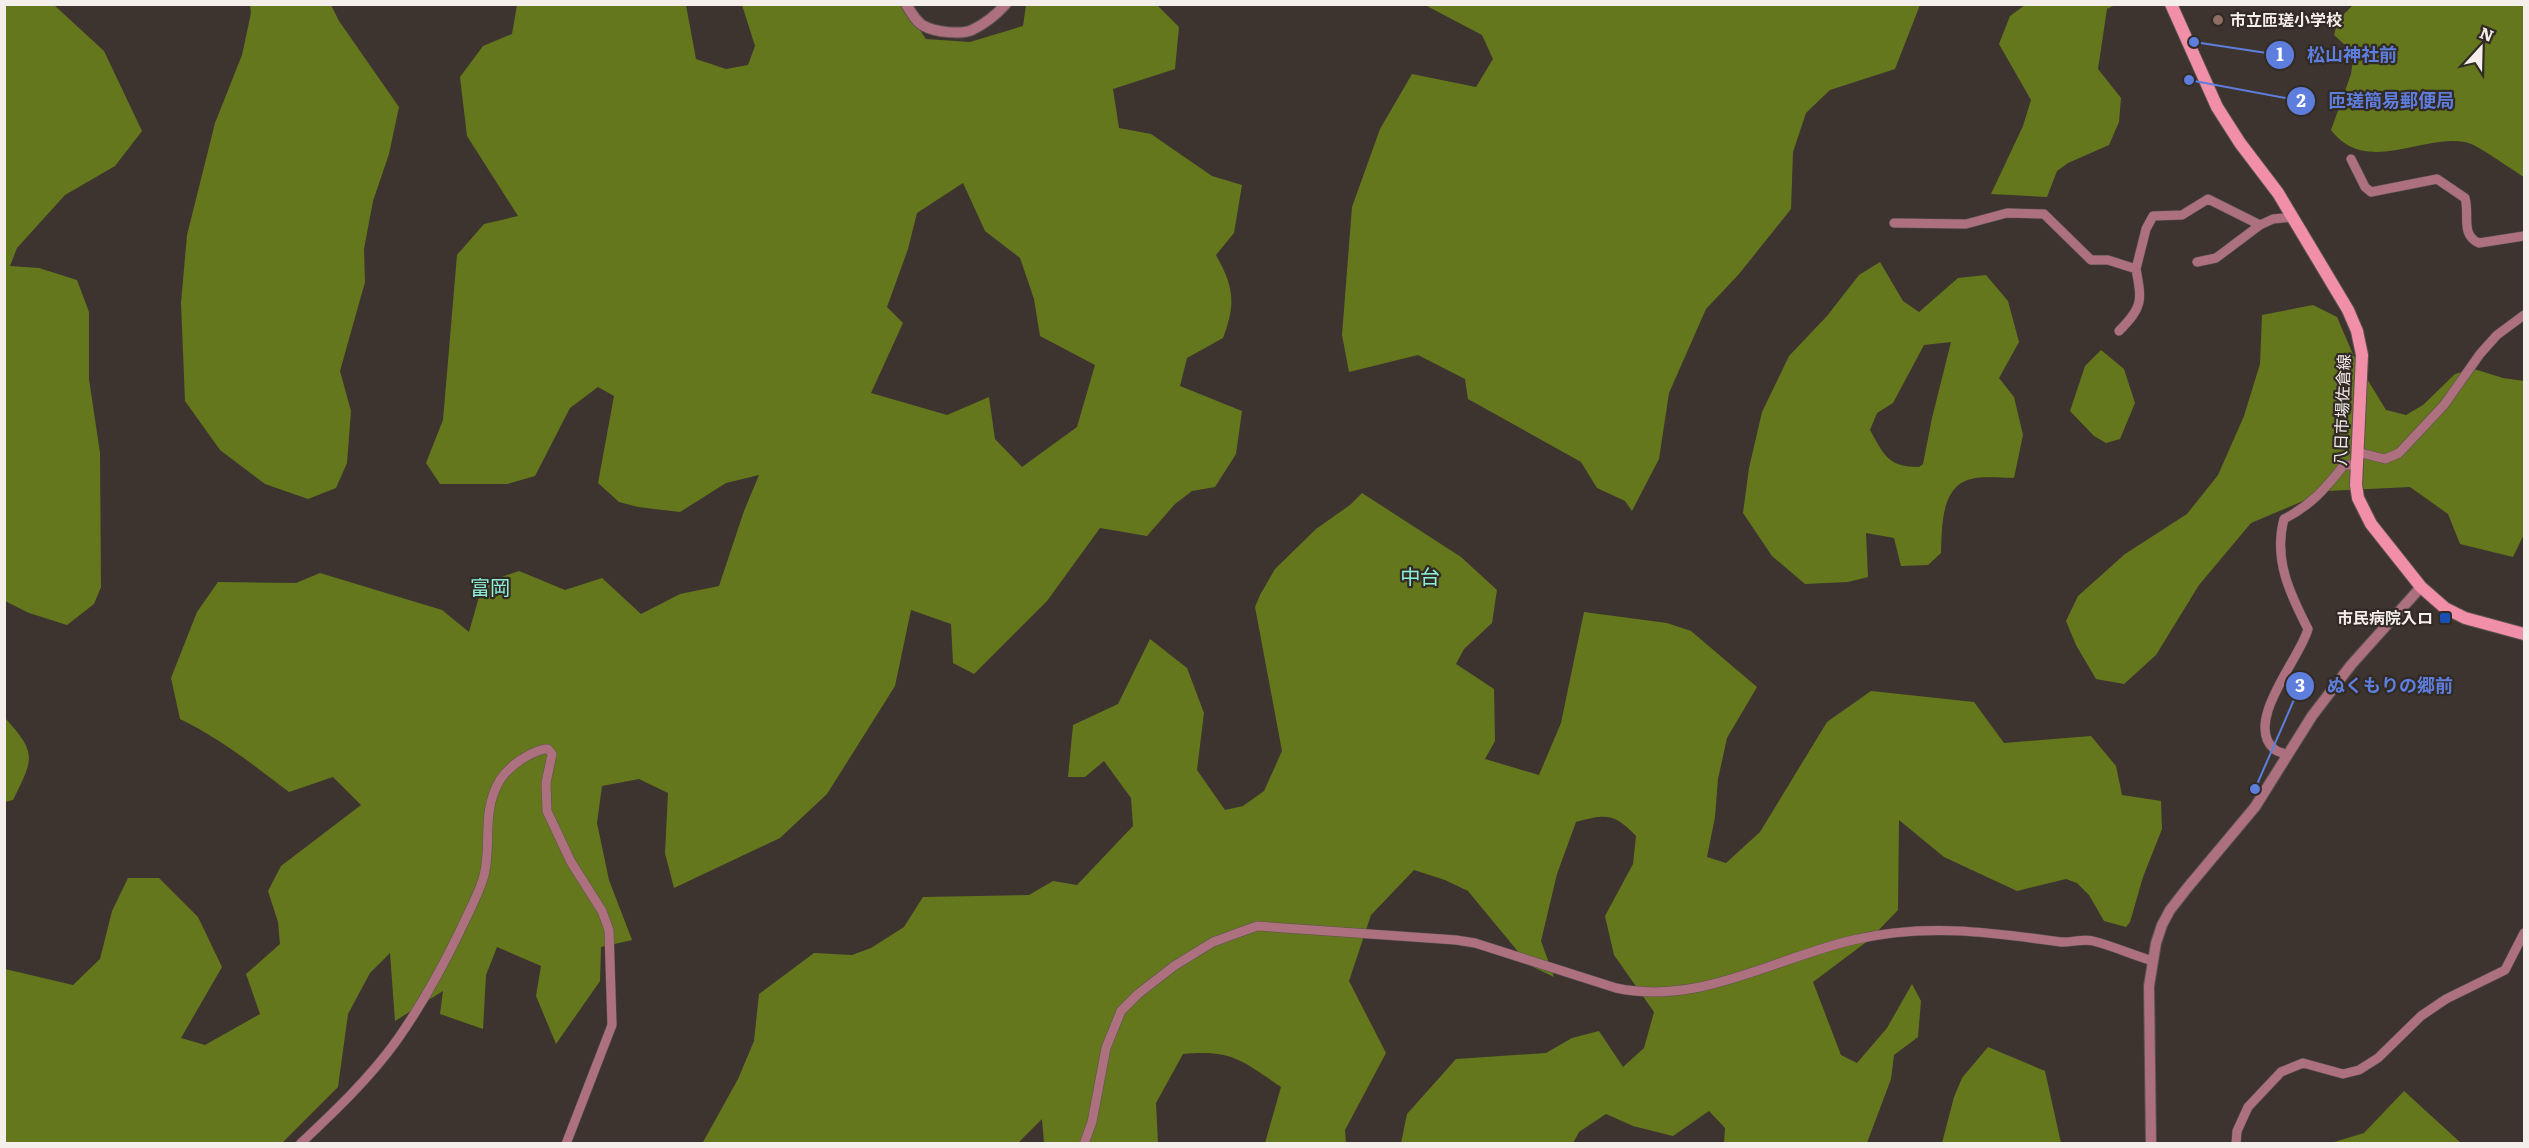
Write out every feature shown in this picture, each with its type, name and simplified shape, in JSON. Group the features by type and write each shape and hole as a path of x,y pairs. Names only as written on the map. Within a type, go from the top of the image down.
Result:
{"main road":[{"name":"八日市場佐倉線","path":"2171,4 2217,107 2293,217 2348,310 2360,342 2362,370 2355,485 2362,510 2432,599 2452,613 2524,634"}],"street":[{"path":"906,4 912,15 924,26 944,31 969,32 992,18 1006,4"},
{"path":"2351,159 2365,187 2372,192 2437,179 2442,181 2465,198 2468,233 2474,241 2479,243 2524,236"},
{"path":"2119,331 2136,314 2141,295 2136,269 2146,229 2153,216 2182,215 2208,199 2260,225"},
{"path":"1894,223 1966,224 2007,213 2044,214 2091,260 2108,260 2136,269"},
{"path":"2198,262 2216,258 2260,225 2273,219 2293,217"},
{"path":"2287,755 2274,749 2266,732 2266,722 2272,700 2284,673 2305,642 2308,629 2287,589 2280,535 2284,519 2302,510 2322,492 2343,465 2357,459 2385,459 2399,453 2444,405 2486,348 2511,323 2524,315"},
{"path":"2151,1143 2150,986 2162,925 2170,910 2255,807 2312,716 2351,665 2421,587"},
{"path":"300,1143 374,1069 397,1040 418,1007 470,912 484,876 488,812 500,780 518,762 548,749 552,754 546,783 547,811 571,862 602,911 609,930 612,1025 566,1143"},
{"path":"1083,1143 1092,1122 1106,1048 1121,1011 1138,994 1174,966 1213,942 1257,926 1456,939 1638,993 1695,990 1853,940 1916,930 1977,930 2066,942 2090,940 2153,962"},
{"path":"2236,1143 2237,1131 2248,1107 2281,1072 2303,1064 2343,1074 2359,1070 2378,1058 2421,1016 2446,999 2505,970 2524,933"}],"green space":[{"path":"4,5 54,5 104,51 142,131 115,166 65,195 17,248 10,266 39,268 77,280 89,312 89,379 100,453 101,587 94,604 67,625 29,613 5,601"},
{"path":"250,5 331,5 339,21 399,107 389,154 373,201 364,249 365,282 340,371 351,411 347,463 336,488 308,499 265,484 220,450 185,401 181,303 187,235 215,123 242,55 251,13"},
{"path":"517,5 686,5 696,59 726,69 748,65 755,46 742,5 903,5 926,39 970,42 1023,26 1026,5 1157,5 1179,27 1175,69 1113,89 1119,128 1151,134 1212,176 1242,185 1234,233 1216,255 1230,286 1231,305 1227,326 1223,338 1187,358 1180,386 1242,411 1236,454 1215,487 1192,491 1175,504 1147,536 1100,528 1047,601 974,674 953,663 951,624 911,610 895,686 827,794 780,838 674,888 665,853 668,793 639,779 602,786 597,823 609,880 632,940 601,947 600,981 556,1044 536,996 541,966 497,947 486,975 483,1029 440,1014 443,991 395,1021 390,953 370,973 348,1014 338,1087 282,1143 5,1144 5,969 73,985 100,959 112,911 128,878 159,878 198,917 222,967 181,1038 205,1045 260,1014 246,974 280,944 278,922 268,891 281,866 361,805 333,777 289,792 222,743 180,719 171,678 197,612 218,582 296,583 320,573 442,610 469,632 483,583 519,571 565,590 602,578 641,614 680,594 719,586 744,511 759,475 726,483 680,512 638,507 619,502 598,483 614,396 598,387 570,408 535,476 507,484 440,484 426,463 443,420 457,255 484,224 518,216 467,136 460,77 483,46 512,34","holes":["963,183 985,231 1020,258 1034,299 1040,336 1095,365 1077,427 1022,467 995,439 989,397 947,415 871,393 903,323 887,307 908,249 917,213"]},
{"path":"1425,5 1920,5 1895,69 1830,90 1806,113 1793,152 1791,209 1739,274 1706,309 1669,393 1659,459 1632,511 1625,501 1597,488 1581,462 1468,399 1465,379 1418,355 1349,372 1342,335 1352,207 1380,129 1412,74 1476,87 1493,59 1482,35"},
{"path":"2025,5 2115,5 2107,9 2098,69 2121,98 2119,122 2109,145 2068,163 2057,171 2047,197 1991,194 2023,126 2031,100 1999,44 2010,16"},
{"path":"2353,5 2524,5 2524,177 2486,152 2465,142 2430,143 2377,152 2361,150 2345,143 2331,130 2351,74 2354,53 2334,35 2338,20"},
{"path":"1880,262 1903,301 1919,312 1958,278 1986,275 2008,301 2019,342 1999,378 2014,397 2023,435 2014,478 1971,479 1961,483 1953,490 1945,510 1941,553 1928,565 1901,566 1894,538 1866,533 1868,577 1848,582 1805,584 1772,556 1743,513 1749,468 1762,412 1789,356 1827,316 1859,275","holes":["1951,342 1923,464 1919,467 1900,465 1888,458 1870,430 1877,413 1893,403 1924,345"]},
{"path":"2313,305 2337,317 2355,359 2386,410 2406,415 2423,405 2455,374 2474,369 2503,378 2524,381 2524,534 2513,557 2460,544 2448,514 2410,487 2327,491 2251,523 2199,585 2156,655 2124,684 2096,679 2076,645 2066,621 2078,596 2125,554 2187,514 2218,475 2244,416 2260,364 2262,315"},
{"path":"2101,350 2124,369 2135,403 2120,439 2106,443 2094,436 2070,411 2085,366"},
{"path":"1362,493 1461,557 1497,590 1492,623 1464,649 1456,664 1494,689 1495,741 1485,759 1539,775 1561,723 1584,612 1667,623 1691,631 1757,687 1727,738 1718,779 1715,817 1707,857 1726,863 1760,832 1827,722 1871,691 1974,702 2004,743 2091,736 2116,766 2122,795 2161,801 2162,829 2143,877 2130,922 2126,927 2104,921 2089,895 2077,883 2066,879 2017,891 1944,857 1899,820 1898,910 1869,940 1813,982 1841,1055 1857,1063 1887,1028 1912,984 1921,1001 1918,1037 1894,1055 1891,1079 1867,1143 1724,1143 1725,1128 1709,1111 1673,1136 1633,1126 1606,1114 1579,1132 1573,1143 1401,1143 1407,1114 1456,1059 1546,1053 1572,1038 1599,1031 1623,1067 1644,1048 1654,1012 1614,955 1605,916 1633,864 1636,836 1615,819 1595,818 1576,822 1557,874 1541,941 1554,977 1529,965 1468,891 1445,880 1414,870 1371,915 1349,981 1386,1053 1345,1130 1346,1143 1265,1143 1281,1087 1236,1059 1214,1053 1200,1053 1183,1054 1156,1103 1158,1143 1044,1143 1042,1119 1018,1143 702,1144 738,1079 754,1041 759,994 814,953 852,955 871,948 904,927 923,897 1029,895 1053,881 1077,885 1133,826 1131,798 1104,761 1085,777 1068,777 1073,725 1118,704 1150,639 1187,668 1204,713 1197,770 1225,810 1243,806 1264,791 1282,751 1255,607 1275,569 1316,529 1350,505"},
{"path":"5,718 23,740 29,756 25,774 13,800 5,802"},
{"path":"1988,1047 2045,1071 2061,1143 1942,1143 1954,1097 1962,1078"},
{"path":"2404,1091 2461,1143 2331,1143 2364,1133"}],"place":[{"name":"市立匝瑳小学校","path":"2218,20"},
{"name":"松山神社前","path":"2194,42"},
{"name":"匝瑳簡易郵便局","path":"2189,80"},
{"name":"市民病院入ロ","path":"2445,618"},
{"name":"ぬくもりの郷前","path":"2255,789"}],"district":[{"name":"中台","path":"1420,577"},
{"name":"富岡","path":"490,588"}]}
